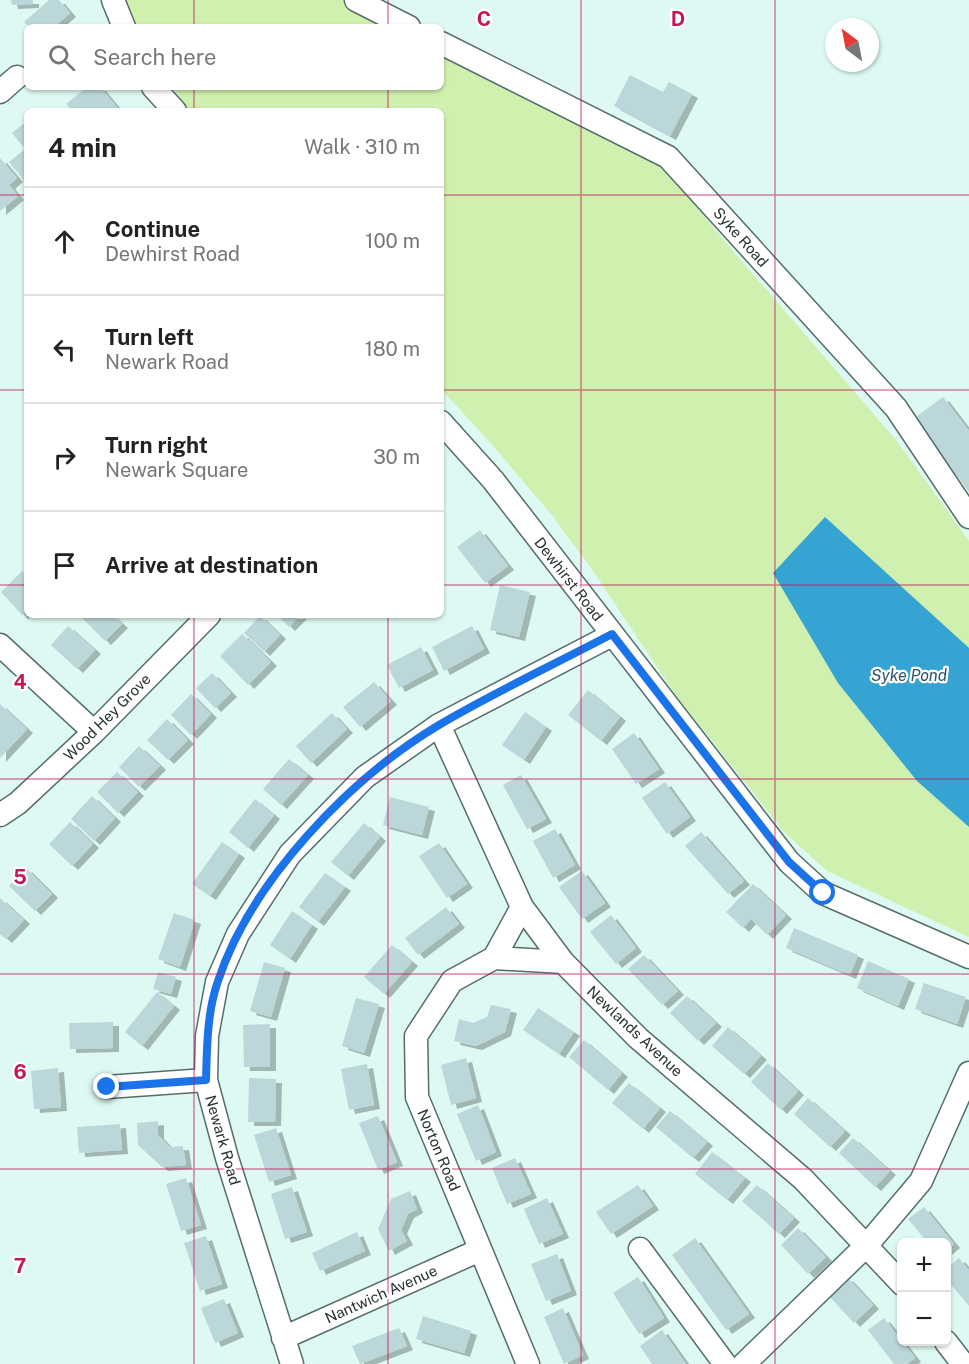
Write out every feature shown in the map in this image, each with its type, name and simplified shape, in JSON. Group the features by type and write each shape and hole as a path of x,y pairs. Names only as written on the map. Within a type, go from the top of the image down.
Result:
{"street":[{"path":"113,0 123,24"},
{"path":"356,0 403,24"},
{"name":"Syke Road","path":"444,45 668,157 896,408 969,518"},
{"path":"0,92 17,77"},
{"path":"156,90 172,108"},
{"name":"Dewhirst Road","path":"444,425 493,480 789,862 823,893 969,957"},
{"name":"Wood Hey Grove","path":"0,815 18,803 94,732 206,618"},
{"name":"Newark Road","path":"292,1364 227,1158 206,1080 207,1036 217,982 244,924 290,854 357,785 439,725 612,634"},
{"path":"0,645 94,732"},
{"name":"Newlands Avenue","path":"439,725 522,907 563,962 638,1038 803,1179 897,1278"},
{"path":"522,907 494,958 563,962"},
{"name":"Norton Road","path":"494,958 452,981 416,1036 417,1097 528,1364"},
{"path":"744,1364 867,1245 921,1181 969,1073"},
{"path":"107,1087 206,1080"},
{"path":"640,1249 725,1364"},
{"name":"Nantwich Avenue","path":"283,1338 480,1250"},
{"path":"950,1346 963,1364"}],"green space":[{"path":"123,0 351,0 390,24 133,24"},
{"path":"444,55 664,168 897,441 969,541 969,937 827,871 785,833 675,694 591,568 551,514 444,392 444,108 188,108 174,90 444,90"}],"water":[{"name":"Syke Pond","path":"825,517 969,648 969,827 917,781 838,683 773,573"}],"building":[{"path":"11,0 33,0 33,4 12,5"},
{"path":"49,0 59,0 70,13 57,24 26,24 24,22"},
{"path":"630,75 663,92 669,82 692,94 670,136 614,106"},
{"path":"83,90 102,90 118,108 69,108 66,104"},
{"path":"24,123 24,148 12,133"},
{"path":"24,150 24,180 9,162"},
{"path":"0,158 17,178 9,185 18,196 0,211"},
{"path":"943,397 969,431 969,492 913,419"},
{"path":"480,530 508,566 485,583 457,547"},
{"path":"22,571 24,573 24,613 22,615 1,592"},
{"path":"500,585 530,592 519,637 490,630"},
{"path":"82,618 115,618 122,624 105,641"},
{"path":"258,618 262,618 280,635 264,652 244,633"},
{"path":"280,618 298,618 289,627"},
{"path":"68,626 95,650 77,669 51,645"},
{"path":"472,626 484,649 444,671 432,647"},
{"path":"242,634 271,662 248,685 220,656"},
{"path":"421,647 433,670 399,688 387,665"},
{"path":"212,673 231,693 215,708 196,688"},
{"path":"374,682 391,701 360,727 343,707"},
{"path":"588,690 620,717 601,741 568,715"},
{"path":"191,694 211,714 191,735 171,715"},
{"path":"0,704 27,729 0,758"},
{"path":"525,712 546,727 524,760 502,745"},
{"path":"332,713 347,729 311,763 296,746"},
{"path":"167,719 188,740 168,760 147,740"},
{"path":"634,733 659,769 636,784 612,749"},
{"path":"139,746 160,766 139,787 119,767"},
{"path":"289,759 308,775 281,805 263,789"},
{"path":"117,772 138,792 118,813 97,792"},
{"path":"521,775 546,819 527,829 503,785"},
{"path":"665,782 690,817 667,834 642,798"},
{"path":"92,796 115,818 94,841 71,819"},
{"path":"390,797 429,807 422,835 383,825"},
{"path":"255,799 274,815 248,848 229,832"},
{"path":"70,822 93,844 72,866 49,844"},
{"path":"364,823 380,837 348,876 331,862"},
{"path":"555,829 575,865 553,878 533,841"},
{"path":"701,832 744,881 728,894 685,846"},
{"path":"222,842 239,854 210,896 192,884"},
{"path":"439,843 467,884 447,898 419,856"},
{"path":"26,868 52,894 35,911 9,886"},
{"path":"582,871 605,903 582,919 559,887"},
{"path":"325,873 345,887 318,922 299,907"},
{"path":"753,884 786,915 767,935 751,919 743,928 726,912"},
{"path":"0,898 24,920 6,939 0,934"},
{"path":"446,907 459,924 418,955 405,938"},
{"path":"292,911 312,925 290,959 270,945"},
{"path":"174,913 195,920 180,967 158,959"},
{"path":"611,915 636,948 616,964 590,932"},
{"path":"794,928 858,955 850,975 786,948"},
{"path":"392,945 412,962 384,994 364,977"},
{"path":"644,955 678,991 662,1005 628,969"},
{"path":"868,961 909,979 898,1006 857,988"},
{"path":"264,962 285,968 271,1017 250,1011"},
{"path":"158,972 176,977 171,994 153,989"},
{"path":"924,983 966,997 957,1024 915,1009"},
{"path":"157,992 174,1006 142,1046 125,1032"},
{"path":"687,996 716,1023 698,1041 670,1013"},
{"path":"356,998 379,1004 364,1053 342,1046"},
{"path":"491,1005 511,1009 505,1032 476,1046 454,1041 459,1019 473,1023 487,1017"},
{"path":"538,1008 574,1032 559,1054 523,1030"},
{"path":"113,1022 113,1048 70,1049 69,1023"},
{"path":"270,1024 270,1067 244,1067 243,1025"},
{"path":"728,1027 761,1056 744,1074 712,1046"},
{"path":"584,1040 622,1073 608,1090 569,1057"},
{"path":"466,1058 476,1098 451,1105 441,1065"},
{"path":"768,1063 798,1091 781,1110 751,1082"},
{"path":"367,1064 374,1105 349,1110 341,1069"},
{"path":"58,1068 61,1107 34,1109 31,1071"},
{"path":"249,1078 276,1079 275,1122 248,1122"},
{"path":"629,1083 660,1108 643,1129 612,1103"},
{"path":"808,1098 845,1131 830,1147 794,1114"},
{"path":"478,1105 496,1152 476,1161 457,1114"},
{"path":"670,1111 707,1142 693,1158 656,1127"},
{"path":"378,1116 397,1162 378,1170 359,1123"},
{"path":"158,1121 158,1135 170,1147 183,1146 186,1165 162,1167 138,1145 137,1123"},
{"path":"120,1124 122,1150 79,1153 77,1127"},
{"path":"276,1128 291,1175 269,1182 254,1135"},
{"path":"853,1138 890,1171 875,1187 839,1153"},
{"path":"712,1152 745,1178 727,1200 695,1174"},
{"path":"515,1158 531,1194 507,1204 492,1168"},
{"path":"186,1178 201,1225 181,1231 166,1184"},
{"path":"638,1185 653,1206 611,1234 596,1212"},
{"path":"757,1185 794,1218 779,1234 742,1201"},
{"path":"292,1187 307,1232 285,1239 271,1194"},
{"path":"410,1191 417,1209 408,1214 401,1230 407,1241 389,1251 378,1229 391,1199"},
{"path":"547,1198 563,1234 539,1244 524,1209"},
{"path":"924,1207 949,1238 924,1238 908,1219"},
{"path":"798,1228 826,1257 808,1274 781,1245"},
{"path":"357,1232 365,1251 320,1271 312,1253"},
{"path":"206,1236 222,1284 200,1291 184,1243"},
{"path":"695,1238 749,1314 726,1330 672,1255"},
{"path":"557,1254 571,1291 546,1301 531,1264"},
{"path":"959,1258 969,1270 969,1306 951,1285 951,1265"},
{"path":"638,1277 664,1318 639,1334 613,1293"},
{"path":"847,1277 873,1305 854,1323 828,1295"},
{"path":"224,1299 238,1333 215,1343 201,1308"},
{"path":"563,1308 583,1355 564,1364 544,1317"},
{"path":"423,1316 471,1331 464,1353 416,1339"},
{"path":"884,1318 897,1335 897,1346 906,1346 915,1358 907,1364 894,1364 868,1330"},
{"path":"399,1328 407,1346 360,1364 352,1346"},
{"path":"662,1330 686,1364 652,1364 640,1346"}],"route":[{"path":"107,1087 206,1080 207,1036 217,982 238,934 290,854 365,777 439,725 612,634 789,862 823,893"}]}
